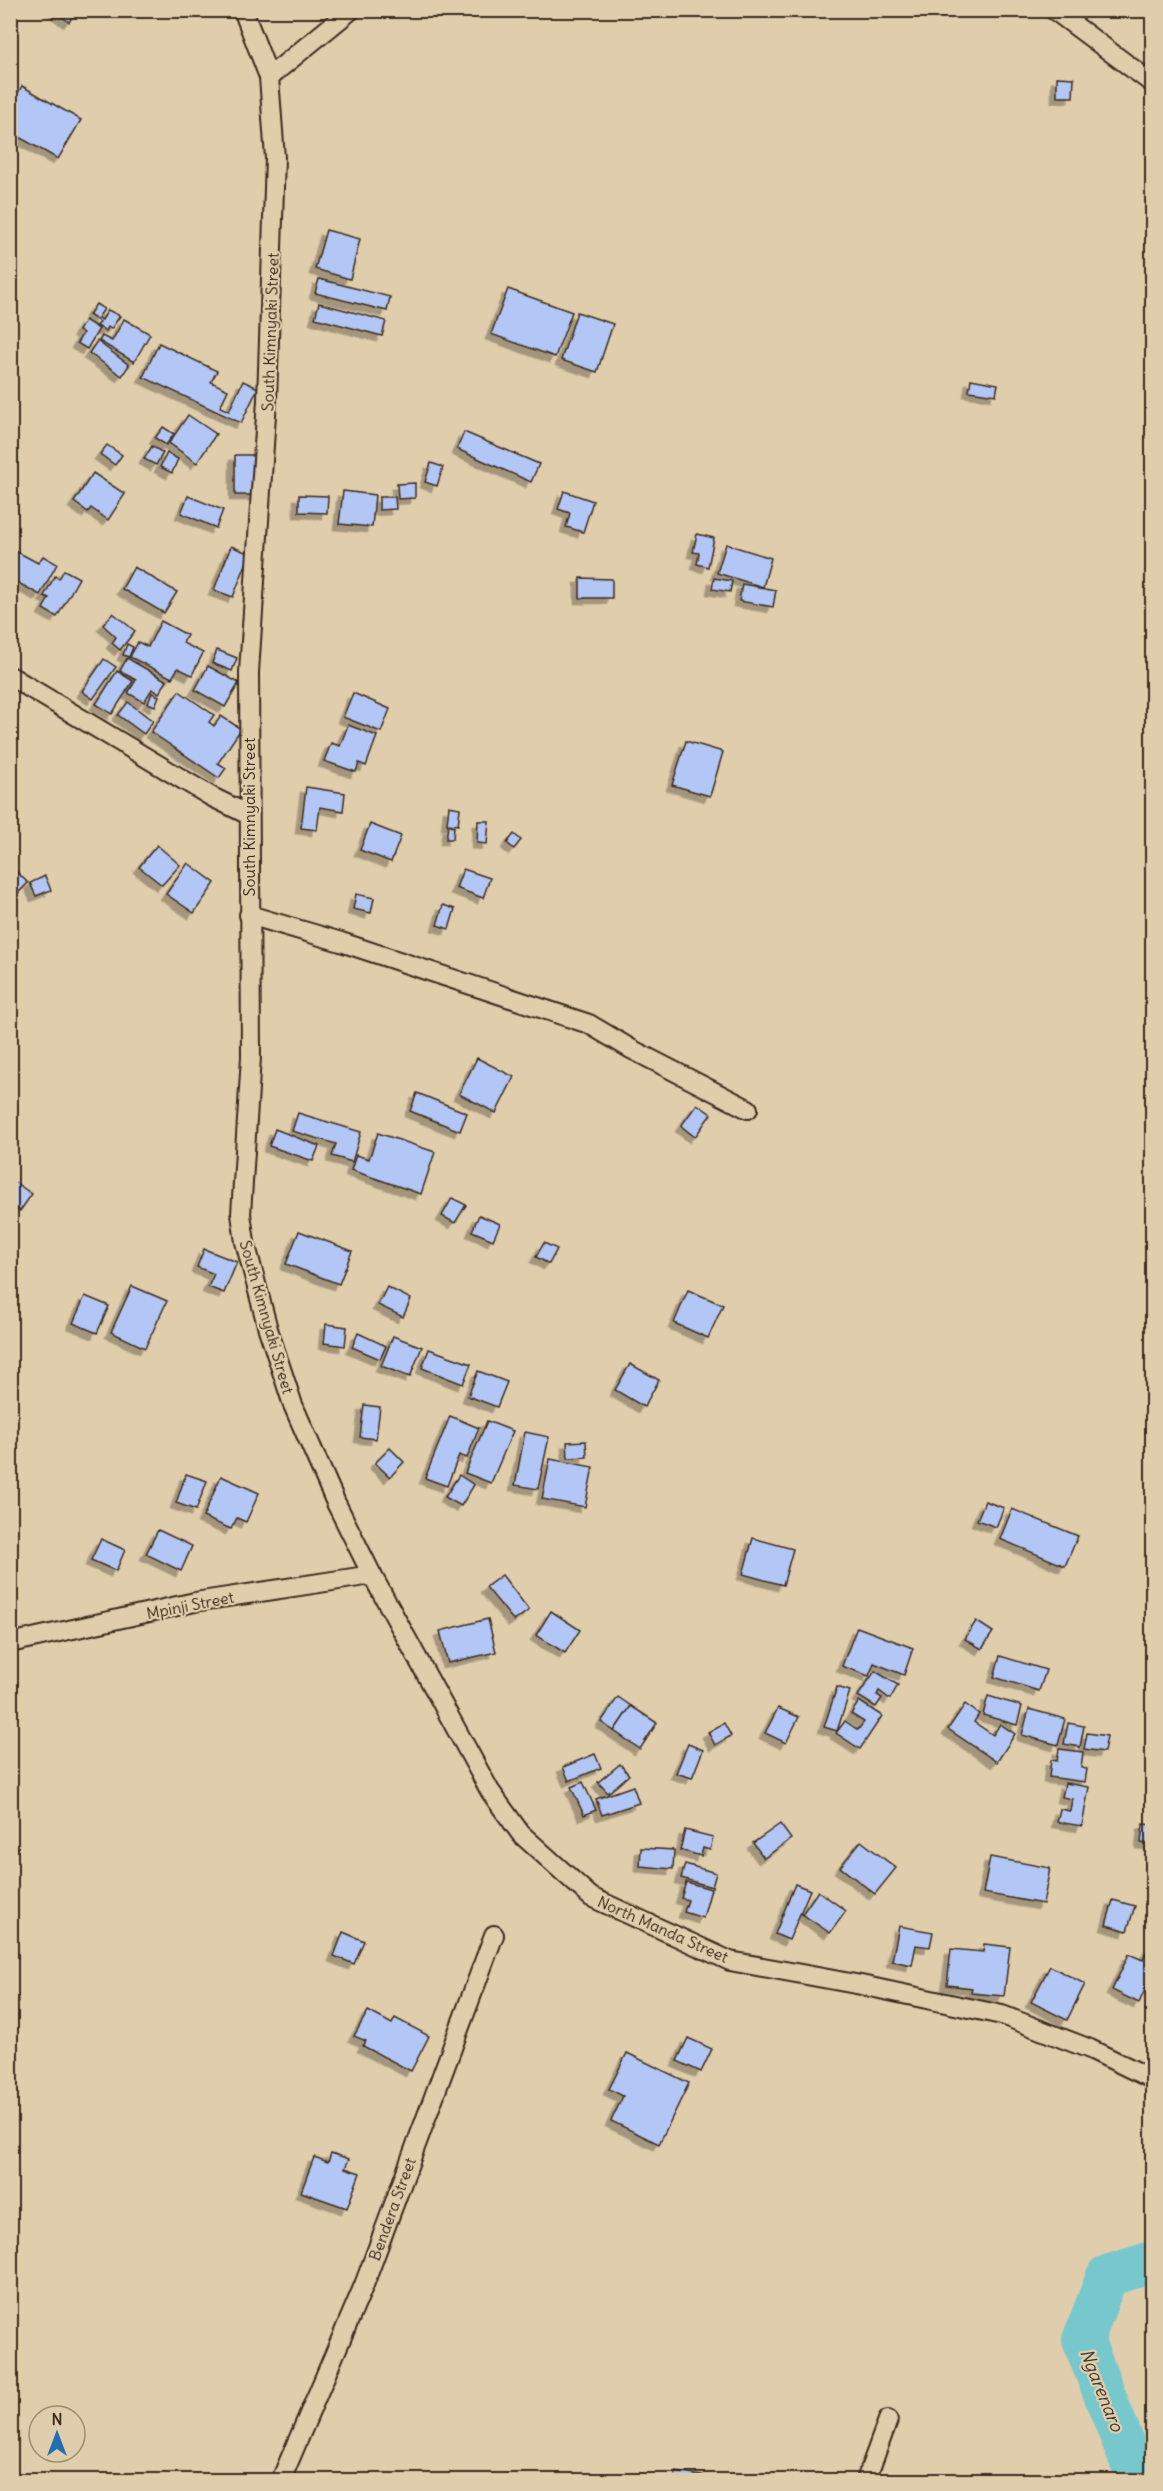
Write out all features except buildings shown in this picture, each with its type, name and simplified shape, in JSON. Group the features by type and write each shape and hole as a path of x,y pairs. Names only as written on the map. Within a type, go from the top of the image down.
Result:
{"street":[{"name":"South Kimnyaki Street","path":"243,10 269,77 275,158 267,400 249,672 250,1068 241,1187 244,1242 268,1329 293,1405 336,1503 387,1601"},
{"path":"269,77 351,10"},
{"path":"1054,10 1152,83"},
{"path":"10,676 212,797 249,815"},
{"path":"249,915 341,942 589,1024 631,1049 748,1109"},
{"name":"Mpinji Street","path":"10,1643 195,1602 372,1575"},
{"name":"North Manda Street","path":"387,1601 490,1791 521,1834 591,1896 730,1961 861,1985 1002,2015 1090,2049 1152,2079"},
{"name":"Bendera Street","path":"280,2481 364,2285 494,1935"},
{"path":"866,2481 888,2420"}],"waterway":[{"name":"Ngarenaro","path":"1138,2480 1083,2340 1107,2276 1152,2262"}]}
